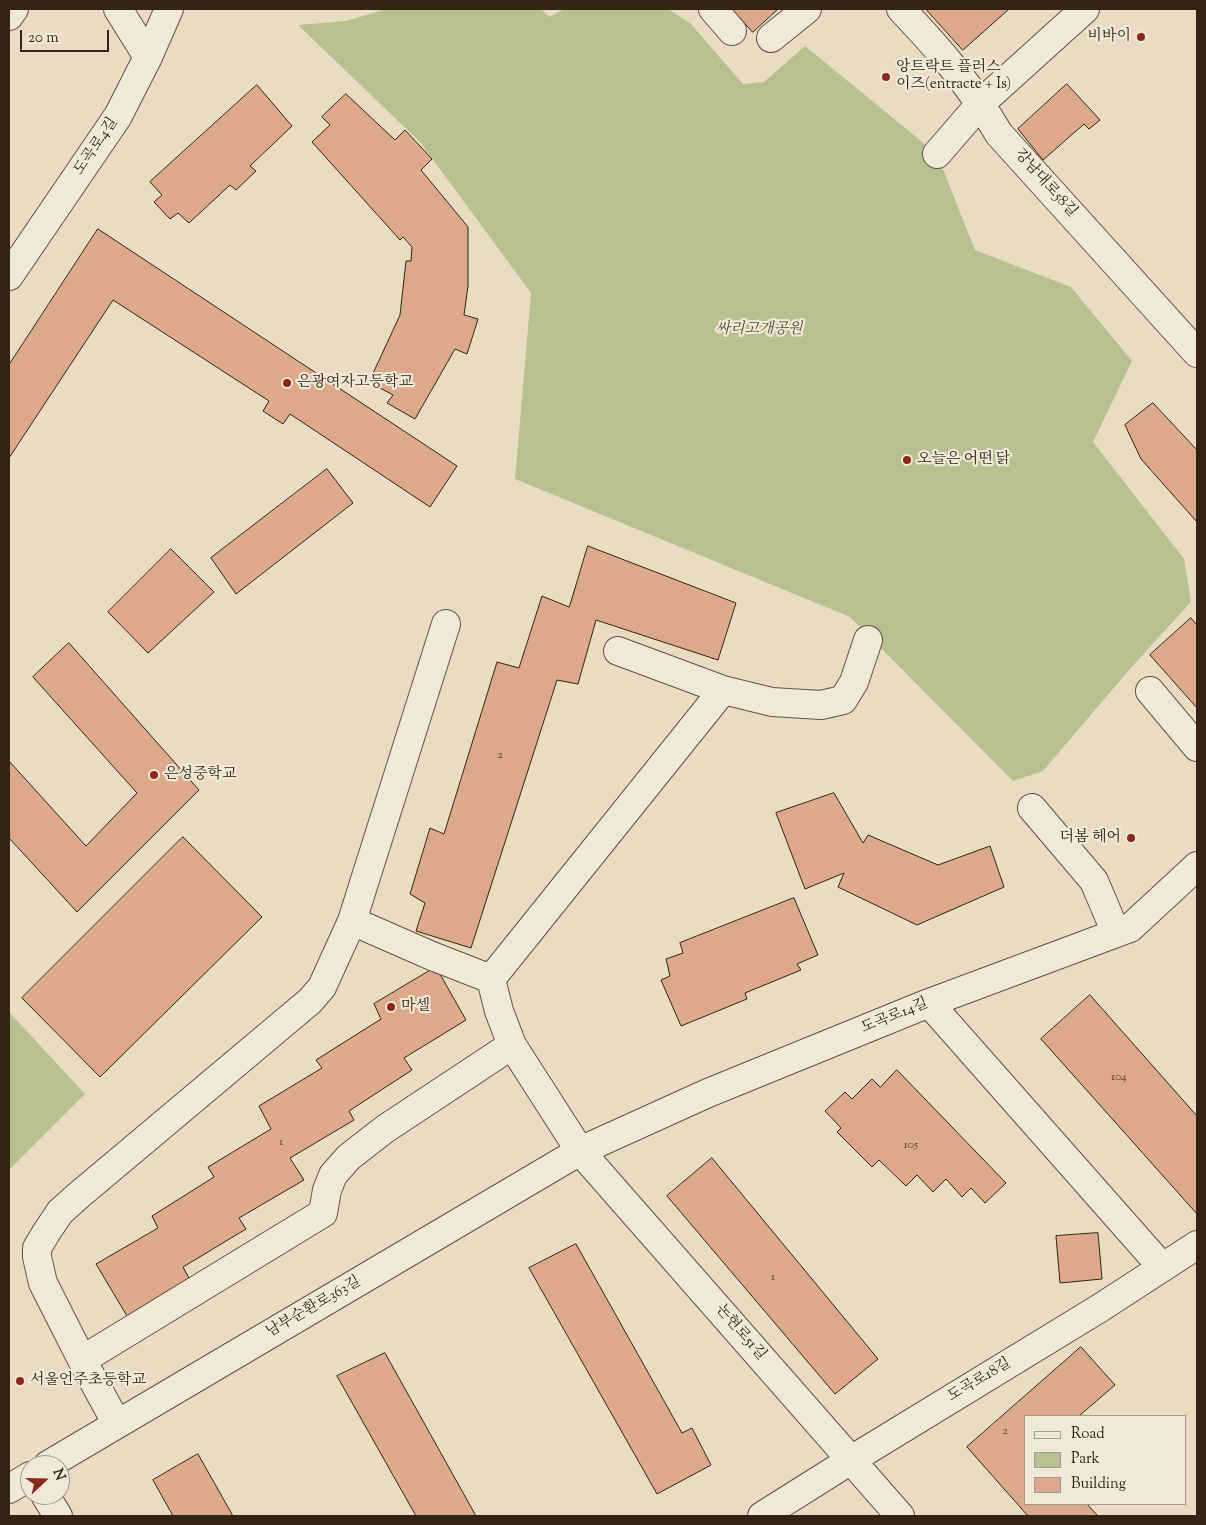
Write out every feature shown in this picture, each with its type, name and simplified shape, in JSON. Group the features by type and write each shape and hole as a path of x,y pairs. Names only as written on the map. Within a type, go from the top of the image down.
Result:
{"street":[{"path":"9,16 14,9"},
{"path":"118,9 148,57"},
{"name":"도곡로4길","path":"9,276 118,116 148,57 169,9"},
{"path":"713,9 732,31"},
{"path":"771,38 806,9"},
{"name":"강남대로58길","path":"902,9 946,57 981,103 999,134 1197,352"},
{"path":"937,154 981,103 1085,9"},
{"path":"117,1424 43,1284 37,1258 37,1248 60,1212 310,1001 322,987 352,921 446,624"},
{"path":"618,651 723,690 772,702 821,705 843,700 854,682 868,640"},
{"path":"352,921 491,979 723,690"},
{"path":"1150,691 1197,747"},
{"path":"1032,808 1094,881 1116,933"},
{"name":"도곡로14길","path":"580,1151 708,1093 929,1003 1130,928 1197,866"},
{"name":"논현로51길","path":"491,979 499,1011 512,1045 580,1151 900,1516"},
{"path":"929,1003 1162,1267"},
{"path":"82,1360 322,1213 327,1190 334,1175 349,1157 386,1129 512,1045"},
{"name":"남부순환로363길","path":"65,1455 580,1151"},
{"name":"도곡로18길","path":"762,1516 1100,1308 1197,1245"},
{"path":"9,1489 20,1482"},
{"path":"51,1505 58,1516"}],"green space":[{"name":"싸리고개공원","path":"386,9 541,9 549,17 564,9 668,9 690,23 743,84 764,82 805,46 937,154 975,250 1071,287 1132,361 1093,442 1184,559 1191,602 1129,670 1043,771 1013,781 850,617 515,479 531,293 420,142 298,25 346,21"},
{"path":"9,1012 85,1094 9,1170"}],"building":[{"path":"732,9 778,9 753,32"},
{"path":"926,9 1009,9 963,50"},
{"path":"1067,84 1100,120 1089,129 1084,124 1043,160 1018,129"},
{"path":"257,85 292,126 250,166 256,171 236,190 230,185 189,223 178,213 170,219 154,202 162,195 150,182"},
{"path":"346,94 395,140 405,130 432,159 421,170 468,227 468,286 464,315 478,319 467,354 455,349 415,419 387,403 393,395 369,382 400,315 406,261 411,261 412,247 403,237 400,240 312,142 330,125 322,117"},
{"name":"은광여자고등학교","path":"98,229 457,466 430,507 290,414 283,424 263,411 269,401 113,300 9,458 9,365"},
{"path":"1153,403 1197,450 1197,522 1141,459 1125,425"},
{"path":"327,469 353,503 236,594 211,558"},
{"path":"588,546 736,603 718,660 596,620 578,684 557,680 471,948 416,931 425,903 410,894 430,828 444,834 497,662 519,668 542,596 569,607"},
{"path":"171,549 214,592 148,653 108,612"},
{"path":"1191,618 1197,625 1197,708 1150,655"},
{"name":"은성중학교","path":"69,643 199,790 77,912 9,838 9,761 86,846 137,793 33,677"},
{"path":"834,793 863,843 868,835 938,865 990,846 1004,887 917,925 838,887 844,873 805,889 776,813"},
{"path":"183,837 262,917 100,1077 22,998"},
{"path":"794,898 818,955 797,964 801,970 745,993 747,999 681,1026 661,980 670,976 666,959 683,953 680,943"},
{"path":"436,967 466,1020 404,1058 412,1070 349,1111 354,1120 290,1158 304,1180 239,1218 246,1229 183,1267 189,1278 127,1316 96,1264 158,1228 152,1216 214,1177 208,1167 271,1129 259,1106 322,1068 316,1060 381,1019 374,1004"},
{"path":"1090,995 1197,1116 1197,1214 1041,1039"},
{"path":"897,1070 1006,1183 985,1203 971,1188 962,1197 946,1179 933,1192 917,1175 906,1186 879,1160 872,1167 837,1132 841,1128 825,1111 845,1092 852,1099 872,1079 880,1087"},
{"path":"712,1158 878,1359 835,1394 667,1196"},
{"path":"1098,1233 1102,1279 1060,1283 1056,1236"},
{"path":"576,1244 682,1433 692,1428 711,1465 657,1494 529,1268"},
{"path":"1081,1347 1115,1385 1080,1415 1024,1415 1024,1505 1088,1505 1098,1516 1028,1516 967,1447"},
{"path":"385,1353 476,1516 416,1516 337,1376"},
{"path":"198,1454 233,1516 173,1516 153,1480"}],"place":[{"name":"비바이","path":"1141,37"},
{"name":"앙트락트 플러스 이즈(entracte + Is)","path":"886,77"},
{"name":"은광여자고등학교","path":"287,383"},
{"name":"오늘은 어떤 닭","path":"907,460"},
{"name":"은성중학교","path":"154,775"},
{"name":"더봄 헤어","path":"1131,838"},
{"name":"마셀","path":"391,1007"},
{"name":"서울언주초등학교","path":"20,1381"}]}
